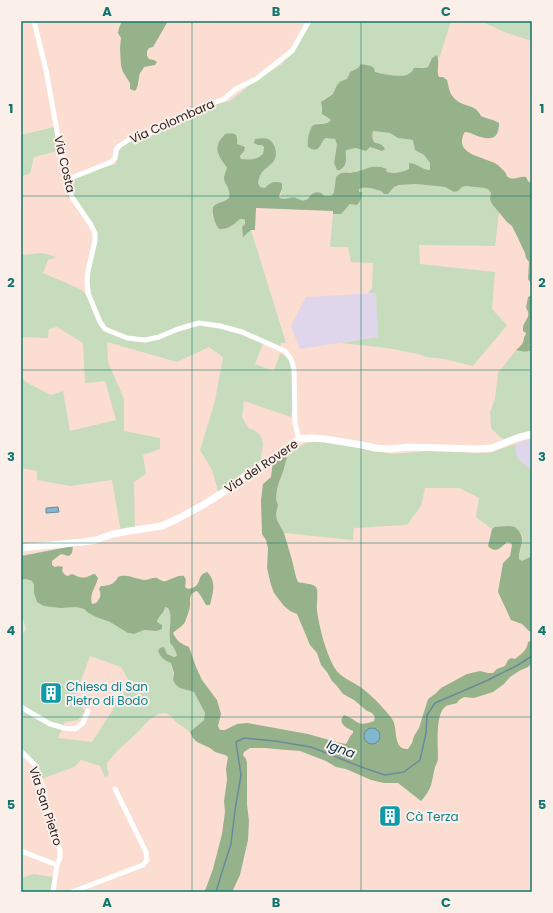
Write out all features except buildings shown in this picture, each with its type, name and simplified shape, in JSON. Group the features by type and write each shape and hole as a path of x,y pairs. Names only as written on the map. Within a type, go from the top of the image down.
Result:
{"street":[{"name":"Via Costa","path":"34,21 46,70 66,180 72,197 95,233 95,241 87,281 88,293 98,318 105,329 127,338 145,340 159,337 178,329 199,323 220,326 242,332 285,351 291,358 294,369 294,422 299,439"},
{"name":"Via Colombara","path":"66,180 111,162 116,158 116,150 119,146 130,139 166,126 186,113 224,99 236,89 256,79 292,51 309,21"},
{"name":"Via del Rovere","path":"21,548 96,540 113,534 162,526 203,505 299,439 324,439 389,449 476,449 492,448 532,434"},
{"path":"21,707 50,724 75,729 83,723 88,711"},
{"name":"Via San Pietro","path":"21,751 35,765 58,842 60,858 57,865 53,892"},
{"path":"72,892 143,865 147,860 146,852 115,789"},
{"name":"Via San Pietro","path":"21,851 57,865"}],"shaded area":[{"path":"376,293 378,337 300,349 291,326 306,297"},
{"path":"532,439 532,471 517,458 515,444"}],"green space":[{"path":"122,21 168,21 153,47 149,48 147,51 147,56 149,59 157,62 155,65 144,67 140,73 138,85 135,91 130,89 130,83 121,66 121,38 118,33"},
{"path":"309,21 451,21 439,59 437,55 430,61 428,67 418,67 409,74 401,76 391,76 375,72 374,68 361,64 358,68 350,72 347,79 339,83 333,94 324,99 321,104 324,116 332,120 328,123 320,123 312,126 308,139 322,143 325,138 335,139 337,144 334,163 337,170 343,168 346,164 346,149 370,147 379,151 373,139 373,131 390,133 398,138 413,140 415,143 414,147 424,155 430,163 430,170 423,169 419,166 408,165 409,169 403,172 389,173 384,168 376,166 354,172 345,172 336,177 334,192 331,197 309,196 308,199 303,201 293,198 285,200 280,198 282,183 273,182 265,188 260,187 258,183 272,143 258,145 262,145 264,147 263,154 257,158 252,160 241,159 240,156 242,155 240,146 237,144 234,134 225,134 219,142 218,155 221,157 227,168 224,178 229,192 229,198 221,202 212,215 219,228 228,227 240,218 244,219 245,221 242,231 245,235 251,230 286,343 281,343 280,347 264,341 255,364 274,371 280,353 287,357 295,370 295,396 291,417 244,401 242,417 247,426 259,434 262,439 263,445 261,457 264,462 219,494 212,470 200,450 215,401 223,357 209,347 177,362 107,342 108,362 124,399 124,431 160,438 160,449 143,455 146,474 134,482 135,529 121,532 112,480 70,486 37,480 37,471 21,468 21,377 26,382 51,395 63,391 70,431 116,420 105,381 85,383 83,343 57,327 49,329 48,338 21,337 21,255 42,253 56,257 48,260 43,273 80,289 87,295 91,294 89,278 96,235 74,199 68,198 67,176 116,164 120,148 129,142 156,132 185,111 230,101 251,84 282,64"},
{"path":"481,21 532,21 532,41 504,32"},
{"path":"437,55 439,77 443,77 447,80 452,96 457,101 476,109 481,116 499,123 497,134 492,138 486,138 465,132 462,140 465,150 498,165 509,178 514,179 526,177 532,184 532,291 528,279 529,262 525,253 512,226 492,204 490,199 491,193 488,189 484,188 466,186 454,192 445,187 416,184 399,185 394,187 388,194 384,194 381,191 362,188 359,189 359,192 362,192 362,194 358,204 350,204 341,214 333,214 333,211 256,208 255,230 251,230 243,237 242,227 245,224 244,219 240,219 228,228 219,229 214,218 213,207 229,198 228,189 224,178 227,168 220,157 217,148 219,142 225,134 235,134 237,144 245,147 240,156 241,159 253,159 263,154 264,147 254,143 255,139 262,138 272,142 276,151 275,158 272,163 262,172 258,183 260,187 265,188 272,182 282,183 282,189 279,196 282,199 296,198 304,200 318,192 324,196 330,196 334,192 336,177 338,175 371,167 382,167 387,169 386,171 388,172 398,173 409,169 409,163 430,170 430,163 424,155 415,150 413,140 398,138 390,133 373,131 372,137 374,142 382,145 385,149 382,151 370,147 366,151 356,148 346,150 346,163 340,170 337,170 334,163 337,144 335,139 325,138 319,148 315,150 308,147 308,142 309,133 312,126 327,123 331,120 322,114 321,102 333,94 338,84 347,79 350,72 358,68 361,64 371,66 374,68 375,72 393,76 403,76 411,73 414,68 428,67 432,58"},
{"path":"54,127 58,151 34,157 30,174 21,176 21,135"},
{"path":"416,184 445,187 454,192 466,186 488,189 491,193 490,199 499,212 495,246 419,245 420,264 495,272 492,309 507,325 473,366 387,348 341,343 378,337 376,293 368,293 372,288 373,263 351,262 348,247 330,247 333,214 341,213 350,204 357,205 362,195 359,192 359,189 370,188 387,194 394,187 399,185"},
{"path":"532,296 532,342 530,344 531,350 524,352 516,350 522,344 526,333 523,331 523,327 528,316 526,308 528,297"},
{"path":"532,342 532,434 506,441 491,428 490,412 495,399 498,373 516,350 522,352 530,347"},
{"path":"320,441 393,454 440,450 489,453 515,444 517,458 532,471 532,548 530,557 522,561 519,559 523,537 515,527 495,527 492,529 476,517 479,498 459,488 425,488 421,506 407,525 354,528 353,540 284,533 277,520 276,514 278,505 276,499 279,482 288,453 306,443"},
{"path":"288,453 277,490 276,499 278,505 276,514 277,520 284,533 296,577 298,582 313,585 317,589 317,608 320,625 325,647 334,667 343,677 359,686 370,695 393,720 400,747 408,749 419,728 428,699 441,688 467,674 480,671 493,673 497,669 505,666 511,658 515,659 519,656 525,650 528,642 532,641 532,663 528,667 510,677 504,684 493,692 474,698 464,697 457,703 445,707 438,723 438,761 435,767 430,789 421,801 398,783 384,783 371,780 300,751 250,748 244,752 243,755 247,763 247,805 249,821 248,840 240,875 232,892 204,892 213,869 222,834 225,812 224,801 228,757 197,742 190,732 204,720 205,713 194,692 180,688 176,685 173,680 174,673 171,663 166,661 158,651 160,648 164,647 167,654 174,657 177,656 175,649 170,643 170,616 168,608 165,607 157,622 162,625 162,629 156,631 144,630 134,634 128,633 110,622 96,617 84,609 76,607 61,608 44,606 37,602 32,581 26,579 21,580 21,556 73,546 72,553 69,556 61,554 52,561 52,565 55,567 63,567 62,571 68,576 72,574 78,577 87,577 95,574 98,578 91,597 92,604 96,603 99,598 99,589 101,586 111,584 121,576 145,580 157,578 165,581 184,576 186,580 185,587 188,589 196,586 201,576 207,572 213,583 213,592 210,605 206,605 197,591 194,592 190,597 190,606 185,622 173,633 180,642 189,647 202,680 217,700 221,714 218,726 220,730 225,730 237,724 247,723 308,734 346,744 353,731 343,725 341,720 344,715 364,724 374,721 375,717 372,713 367,711 354,700 343,694 332,681 321,665 317,653 310,645 297,614 284,606 274,593 267,568 268,548 266,540 262,534 261,500 263,484 271,477 273,461"},
{"path":"495,527 515,527 519,531 522,538 519,559 522,561 530,557 532,548 532,632 522,624 511,620 498,592 503,563 510,556 511,543 507,542 496,550 493,550 488,546 492,529"},
{"path":"26,579 32,581 34,585 34,593 61,608 76,607 84,609 96,617 110,622 128,633 134,634 144,630 156,631 158,618 162,615 165,607 168,609 171,614 170,643 175,649 177,656 174,657 167,654 172,667 173,680 188,690 194,692 205,713 204,720 190,732 168,714 158,714 149,720 117,751 107,763 109,775 105,777 100,766 81,760 74,767 41,779 37,765 21,750 21,636 26,629 23,619 21,619 21,580","holes":["90,656 121,667 130,683 92,742 58,738 65,722 78,720 85,711 75,697"]},
{"path":"34,874 53,877 52,892 21,892 21,878"}],"water":[{"path":"58,507 59,512 46,513 46,508"},
{"path":"372,728 378,730 380,736 378,742 372,744 366,742 364,736 366,730"}],"waterway":[{"name":"Igna","path":"216,892 231,844 241,775 236,742 244,738 311,747 385,775 404,772 420,760 426,733 427,715 435,703 486,681 518,665 532,656"}],"place":[{"name":"Chiesa di San Pietro di Bodo","path":"51,693"},
{"name":"Cà Terza","path":"390,816"}]}
